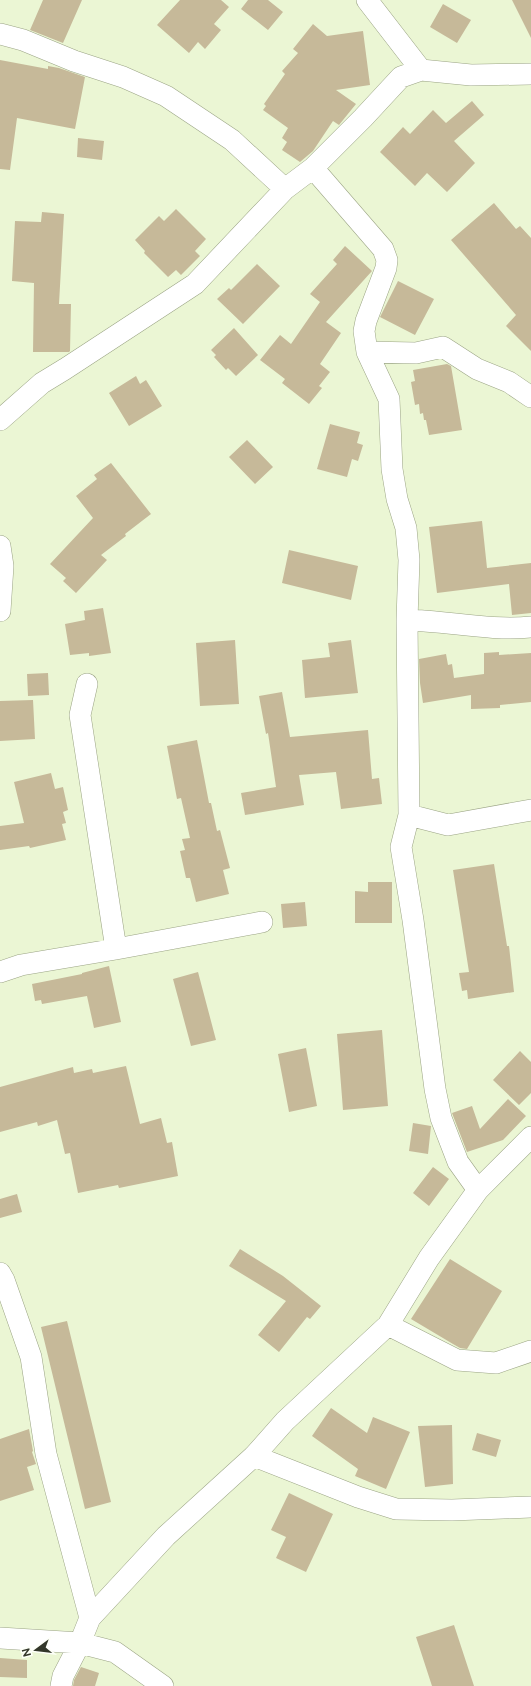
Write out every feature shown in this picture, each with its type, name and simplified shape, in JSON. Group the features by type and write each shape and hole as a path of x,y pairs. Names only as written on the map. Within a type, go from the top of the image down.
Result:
{"street":[{"path":"367,0 421,70"},
{"path":"0,34 23,40 74,61 123,77 166,96 232,140 285,189"},
{"path":"0,420 42,383 195,284 285,189 313,168 364,118 401,77 421,70 471,75 531,74"},
{"path":"313,168 383,248 387,260 386,268 366,321 364,331 367,352 389,399 392,469 397,499 406,528 408,554 407,620 409,815 401,847 413,920 441,1118 458,1162 478,1190"},
{"path":"367,352 416,353 443,347 477,370 509,382 531,397"},
{"path":"0,546 3,566 0,611"},
{"path":"407,620 434,621 473,626 531,627"},
{"path":"87,684 80,715 116,949"},
{"path":"409,815 448,825 531,810"},
{"path":"0,972 21,965 262,922"},
{"path":"60,1686 63,1676 80,1643 90,1618 166,1536 254,1456 285,1421 388,1325 429,1258 478,1190 531,1137"},
{"path":"1,1278 31,1357 46,1454 90,1618"},
{"path":"388,1325 457,1360 496,1363 531,1351"},
{"path":"254,1456 358,1497 396,1509 452,1510 531,1507"},
{"path":"0,1638 80,1643 115,1652 163,1686"}],"building":[{"path":"43,0 82,0 63,43 30,30"},
{"path":"180,0 221,0 229,7 214,24 221,30 205,49 198,42 189,53 157,25"},
{"path":"248,0 268,0 283,12 268,30 241,9"},
{"path":"512,0 531,0 531,38"},
{"path":"443,4 471,20 457,43 430,27"},
{"path":"313,24 327,36 363,31 370,85 336,90 356,104 339,125 333,121 313,151 300,162 282,150 287,142 282,138 288,128 263,110 266,106 264,104 285,74 282,71 298,53 293,49"},
{"path":"0,60 48,69 48,66 59,68 85,77 75,129 17,118 10,170 0,169"},
{"path":"472,101 484,115 454,141 475,163 447,192 427,173 415,186 380,152 403,127 410,134 433,110 446,123"},
{"path":"78,138 104,141 102,160 77,157"},
{"path":"494,203 516,229 520,226 531,238 531,351 506,326 516,315 451,240"},
{"path":"176,209 206,239 195,251 200,256 181,275 176,270 168,277 144,253 145,251 135,240 159,216 164,221"},
{"path":"42,212 64,214 59,304 71,304 69,352 33,352 34,283 12,281 15,221 41,222"},
{"path":"345,246 372,271 326,322 341,333 320,364 330,372 319,386 322,388 309,404 282,383 285,379 260,360 280,335 291,344 320,302 310,294 337,264 333,260"},
{"path":"257,264 280,286 243,324 217,299 229,288 231,290"},
{"path":"398,281 434,299 415,335 380,317"},
{"path":"234,328 258,355 236,376 228,368 226,370 214,357 216,355 211,350"},
{"path":"447,364 451,366 462,430 429,435 423,413 420,414 419,404 415,405 411,382 415,381 413,370"},
{"path":"136,376 140,384 146,380 162,406 129,426 109,393"},
{"path":"330,424 360,432 357,443 363,445 358,461 352,459 347,477 317,469"},
{"path":"247,440 273,467 255,484 229,457"},
{"path":"111,463 151,514 101,555 107,560 76,593 63,581 66,578 50,564 93,518 76,496 97,479 94,475"},
{"path":"482,521 487,568 531,563 531,613 512,615 509,584 437,593 429,527"},
{"path":"289,550 358,566 351,600 282,583"},
{"path":"103,608 111,653 89,656 89,653 70,655 65,624 85,620 84,611"},
{"path":"235,640 239,704 200,706 196,643"},
{"path":"351,640 358,693 305,698 302,660 330,657 328,643"},
{"path":"499,652 499,655 531,653 531,702 500,705 500,708 471,709 471,695 423,703 419,659 446,654 448,665 452,664 454,678 484,674 484,653"},
{"path":"48,673 49,695 28,696 27,674"},
{"path":"282,692 290,737 368,730 372,779 379,778 382,804 341,809 336,772 299,775 304,805 245,815 241,793 276,787 268,733 266,734 259,696"},
{"path":"33,700 35,739 0,741 0,701"},
{"path":"197,740 209,803 211,803 217,831 220,830 230,868 223,870 229,894 196,902 190,878 186,878 180,851 185,850 182,839 190,838 181,798 177,799 167,746"},
{"path":"51,773 55,789 63,787 68,810 63,812 66,823 62,824 66,840 30,848 29,846 0,850 0,826 24,823 14,782"},
{"path":"494,864 507,946 509,946 514,992 468,999 467,990 462,991 459,973 469,972 453,870"},
{"path":"368,882 392,882 392,923 355,923 355,891 368,892"},
{"path":"305,902 307,926 283,928 281,904"},
{"path":"109,966 121,1022 94,1028 87,996 42,1004 41,1000 35,1001 32,984 82,974"},
{"path":"198,972 216,1040 191,1046 173,979"},
{"path":"382,1030 388,1106 343,1110 337,1034"},
{"path":"306,1048 317,1106 289,1112 278,1054"},
{"path":"520,1051 531,1062 531,1093 519,1105 493,1080"},
{"path":"126,1066 140,1124 161,1118 167,1143 172,1142 178,1176 119,1188 118,1185 78,1193 70,1153 65,1154 57,1120 38,1126 37,1122 0,1132 0,1087 73,1067 74,1073 92,1069 93,1073"},
{"path":"508,1099 526,1116 503,1140 467,1152 452,1113 472,1106 480,1129"},
{"path":"413,1123 431,1126 428,1154 409,1151"},
{"path":"433,1167 449,1179 429,1206 413,1193"},
{"path":"17,1194 22,1212 0,1218 0,1199"},
{"path":"240,1249 283,1276 321,1306 310,1319 307,1317 279,1352 258,1335 286,1301 229,1266"},
{"path":"450,1259 502,1291 467,1349 460,1348 411,1319"},
{"path":"67,1321 111,1502 85,1509 41,1327"},
{"path":"331,1408 367,1433 373,1417 410,1432 386,1489 355,1476 358,1469 312,1436"},
{"path":"452,1425 453,1484 425,1487 418,1426"},
{"path":"29,1429 32,1452 36,1464 27,1467 34,1490 0,1501 0,1439"},
{"path":"477,1433 501,1440 496,1457 472,1450"},
{"path":"289,1493 333,1514 306,1572 276,1558 286,1537 271,1530"},
{"path":"454,1625 474,1686 432,1686 416,1637"},
{"path":"0,1658 27,1660 27,1678 0,1677"},
{"path":"81,1667 99,1673 95,1686 73,1686 74,1680"}]}
